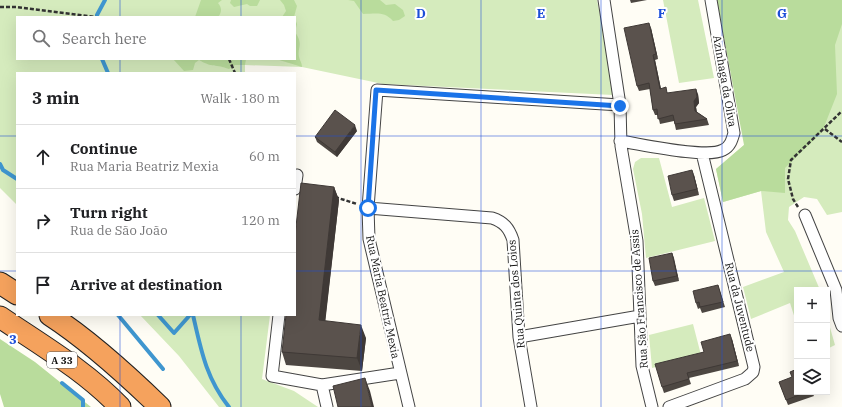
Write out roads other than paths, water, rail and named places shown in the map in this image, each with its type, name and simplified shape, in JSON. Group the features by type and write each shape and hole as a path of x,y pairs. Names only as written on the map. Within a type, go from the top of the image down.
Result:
{"highway":[{"path":"0,283 16,293"},
{"name":"A 33","path":"52,316 67,326 130,378 160,407"},
{"name":"A 33","path":"0,317 73,367 120,407"}],"street":[{"name":"Rua São Francisco de Assis","path":"604,0 620,106 620,141 637,241 642,366 652,407"},
{"name":"Azinhaga da Oliva","path":"620,141 702,153 722,151 730,144 734,132 711,0"},
{"name":"Rua Maria Beatriz Mexia","path":"409,407 369,238 368,208 376,90 620,106"},
{"name":"Rua da Juventude","path":"669,407 745,379 752,372 754,367 702,153"},
{"path":"296,182 297,175"},
{"name":"Rua Quinta dos Loios","path":"368,208 492,218 502,221 509,230 513,240 519,337 531,407"},
{"path":"805,215 836,290 839,318 842,326"},
{"path":"279,316 272,376 322,385 400,374"},
{"path":"519,337 640,316"},
{"path":"322,385 327,407"}],"waterway":[{"path":"97,15 105,0"},
{"path":"102,60 108,72"},
{"path":"0,164 3,170 16,178"},
{"path":"119,316 163,369"},
{"path":"159,316 174,333 189,316"},
{"path":"193,316 205,363 215,385 229,407"},
{"path":"62,383 83,400 83,407"}]}
